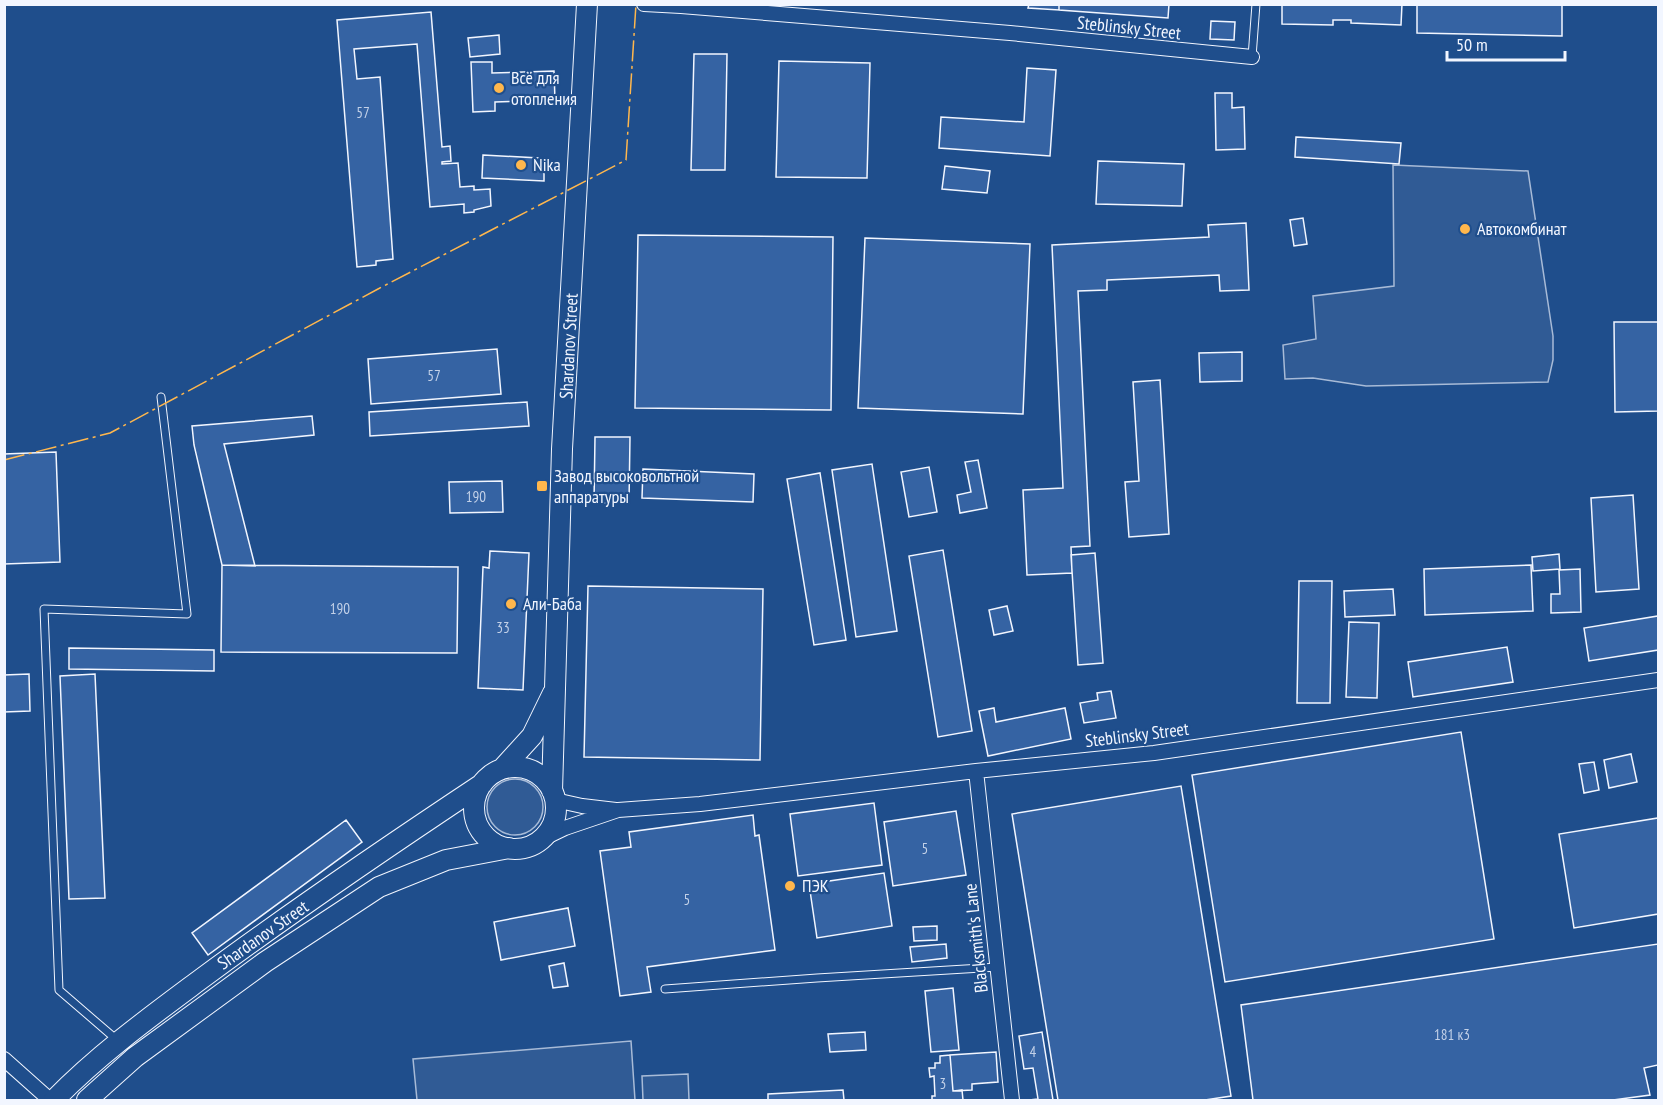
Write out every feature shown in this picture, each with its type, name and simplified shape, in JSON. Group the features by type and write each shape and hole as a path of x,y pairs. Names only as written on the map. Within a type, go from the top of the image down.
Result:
{"main road":[{"name":"Shardanov Street","path":"554,795 562,449 587,4"},
{"path":"502,769 532,735 556,688"},
{"path":"526,768 537,773 546,781 554,795 556,812 553,823 538,841 524,848 509,848 490,840 477,823 474,803 477,793 482,784 502,769 526,768"},
{"name":"Shardanov Street","path":"52,1101 84,1069 118,1041 249,943 482,784"},
{"name":"Shardanov Street","path":"87,1101 144,1050 265,962 379,887 446,860 509,848"}],"street":[{"name":"Steblinsky Street","path":"644,4 1010,33 1252,57"},
{"name":"Steblinsky Street","path":"618,810 700,804 976,771 1154,753 1659,680"},
{"name":"Blacksmith's Lane","path":"976,771 1012,1101"},
{"path":"554,795 582,806 618,810"},
{"path":"538,841 565,828 618,810"},
{"path":"4,1059 52,1101"}],"lane":[{"path":"1252,57 1256,4"},
{"path":"118,1041 59,990 44,609 187,614 161,397"},
{"path":"665,989 998,967"}],"shaded area":[{"name":"Автокомбинат","path":"1393,165 1528,171 1553,336 1553,360 1548,382 1366,386 1313,378 1285,379 1283,345 1316,339 1313,296 1394,286"},
{"path":"515,779 526,781 535,787 541,796 543,807 541,818 535,827 526,833 515,835 504,833 495,827 489,818 487,807 489,796 495,787 504,781"},
{"path":"631,1041 635,1100 417,1100 413,1059"},
{"path":"688,1074 689,1100 643,1100 642,1076"}],"building":[{"path":"1029,4 1059,4 1059,10 1028,8"},
{"path":"1059,4 1169,4 1168,18 1059,10"},
{"path":"1282,4 1402,4 1401,25 1351,23 1351,20 1333,20 1333,25 1282,24"},
{"path":"1417,4 1562,4 1562,36 1417,33"},
{"path":"431,12 442,147 450,146 451,161 442,162 442,164 458,163 460,187 474,186 474,190 490,189 491,206 464,213 464,204 430,207 417,44 354,49 357,79 380,77 393,259 376,261 376,265 357,267 337,20"},
{"path":"1211,21 1235,22 1234,40 1210,39"},
{"path":"499,35 500,54 470,57 468,38"},
{"path":"694,54 727,54 725,170 691,170"},
{"path":"779,61 870,63 867,178 776,177"},
{"path":"471,62 492,62 492,73 554,71 555,100 495,102 495,111 473,112"},
{"path":"1027,68 1056,70 1050,156 939,148 941,117 1024,122"},
{"path":"1215,93 1232,93 1232,108 1244,107 1245,149 1216,150"},
{"path":"1296,137 1401,143 1399,164 1295,157"},
{"path":"483,155 539,158 539,169 544,169 544,181 482,178"},
{"path":"1098,161 1184,164 1182,206 1096,204"},
{"path":"945,166 990,171 987,193 942,189"},
{"path":"1303,218 1307,244 1294,246 1290,220"},
{"path":"1246,223 1249,290 1220,291 1219,275 1107,280 1107,290 1078,291 1090,546 1071,547 1072,573 1027,575 1023,490 1063,488 1052,245 1209,237 1208,225"},
{"path":"638,235 833,237 831,410 635,408"},
{"path":"865,238 1030,244 1023,414 858,408"},
{"path":"1614,322 1658,322 1658,411 1615,412"},
{"path":"497,349 501,394 371,404 368,359"},
{"path":"1242,352 1242,381 1200,382 1199,353"},
{"path":"1160,380 1169,534 1129,537 1125,482 1139,481 1133,382"},
{"path":"527,402 529,426 370,436 369,412"},
{"path":"312,416 314,435 224,444 255,566 222,565 194,445 192,426"},
{"path":"595,437 630,437 629,503 594,503"},
{"path":"56,452 60,562 4,564 4,454"},
{"path":"978,460 987,508 960,513 957,495 971,492 965,462"},
{"path":"872,464 897,631 856,637 832,470"},
{"path":"929,467 937,512 909,517 901,472"},
{"path":"643,469 754,474 753,502 642,498"},
{"path":"820,473 846,640 814,645 787,479"},
{"path":"502,481 503,512 450,513 449,482"},
{"path":"1633,495 1639,589 1596,592 1591,498"},
{"path":"943,550 972,731 938,737 909,556"},
{"path":"490,551 529,553 523,690 478,688 483,567 489,568"},
{"path":"1095,553 1103,663 1078,665 1071,555"},
{"path":"1559,554 1560,569 1533,571 1532,557"},
{"path":"222,565 458,567 457,653 221,652"},
{"path":"1531,565 1533,611 1425,615 1424,569"},
{"path":"1580,569 1581,612 1551,613 1551,594 1560,594 1559,570"},
{"path":"1299,581 1332,581 1330,703 1297,703"},
{"path":"588,586 763,589 760,760 584,757"},
{"path":"1393,589 1395,615 1345,617 1344,591"},
{"path":"1007,606 1013,631 994,635 989,610"},
{"path":"1658,616 1658,650 1589,661 1584,628"},
{"path":"1349,622 1379,623 1377,698 1346,697"},
{"path":"1507,647 1513,682 1413,697 1408,662"},
{"path":"69,648 214,650 214,671 69,669"},
{"path":"29,674 30,711 4,712 4,675"},
{"path":"95,674 105,898 69,899 60,676"},
{"path":"1111,691 1116,718 1084,723 1080,703 1098,700 1097,693"},
{"path":"994,708 996,722 1065,708 1071,739 988,756 979,711"},
{"path":"1461,732 1494,939 1225,982 1192,775"},
{"path":"1631,754 1637,782 1609,788 1604,760"},
{"path":"1594,762 1599,790 1584,793 1579,764"},
{"path":"1181,786 1231,1096 1205,1100 1058,1100 1012,814"},
{"path":"874,803 882,865 798,876 790,814"},
{"path":"956,811 966,875 893,886 884,822"},
{"path":"753,815 755,836 759,835 775,950 647,967 651,992 620,996 600,851 631,847 629,832"},
{"path":"1658,818 1658,914 1574,928 1559,834"},
{"path":"346,820 362,842 208,955 192,933"},
{"path":"884,873 892,926 817,938 809,884"},
{"path":"568,908 575,946 501,960 494,922"},
{"path":"937,926 937,940 914,941 913,927"},
{"path":"946,944 947,958 912,962 910,947"},
{"path":"1658,944 1658,1065 1644,1068 1650,1095 1613,1100 1253,1100 1241,1005"},
{"path":"564,963 568,986 553,988 549,966"},
{"path":"953,988 959,1050 931,1052 925,991"},
{"path":"865,1032 866,1050 830,1052 828,1034"},
{"path":"1042,1032 1053,1100 1029,1100 1038,1099 1033,1068 1024,1069 1019,1036"},
{"path":"996,1052 998,1082 972,1084 972,1090 953,1091 950,1055"},
{"path":"950,1055 953,1091 962,1090 963,1100 932,1100 932,1096 935,1096 934,1076 930,1077 929,1068 935,1068 935,1063 940,1063 940,1056"},
{"path":"843,1090 844,1100 768,1100 768,1094"}],"power":[{"path":"4,460 110,433 378,289 626,160 636,4"}],"place":[{"name":"Всё для отопления","path":"499,88"},
{"name":"Nika","path":"521,165"},
{"name":"Автокомбинат","path":"1465,229"},
{"name":"Завод высоковольтной аппаратуры","path":"542,486"},
{"name":"Али-Баба","path":"511,604"},
{"name":"ПЭК","path":"790,886"}]}
